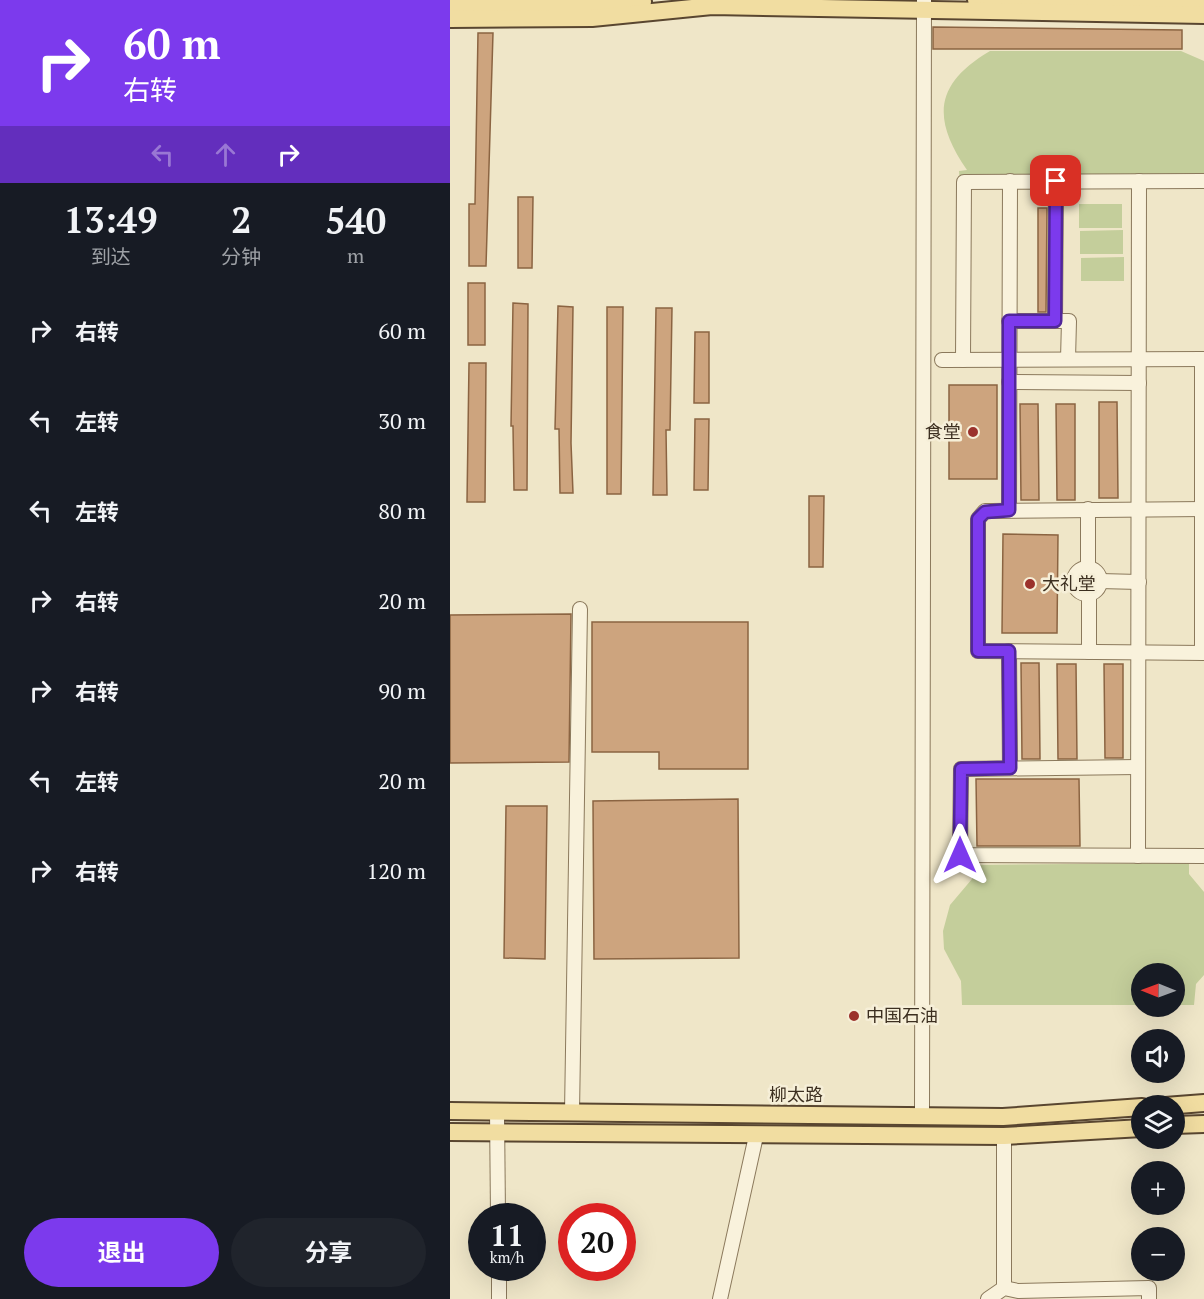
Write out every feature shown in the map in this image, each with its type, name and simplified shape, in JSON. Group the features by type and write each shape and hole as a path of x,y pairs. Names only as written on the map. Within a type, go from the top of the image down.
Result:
{"main road":[{"path":"450,6 588,6 662,0"},
{"path":"976,0 1204,2"},
{"path":"450,19 592,18 712,6 924,6 1204,15"},
{"path":"1185,1104 1204,1103"},
{"name":"柳太路","path":"450,1111 1003,1116 1131,1108"},
{"path":"1185,1125 1204,1124"},
{"path":"450,1132 1004,1136 1131,1129"}],"street":[{"path":"922,1115 924,6"},
{"path":"1055,321 1056,181"},
{"path":"1138,856 1139,181"},
{"path":"963,360 964,182 1204,181"},
{"path":"1009,510 1010,182"},
{"path":"1009,321 1069,321 1068,359"},
{"path":"942,360 1203,359 1203,431 1203,510 1203,653 978,651 978,519 985,512 1088,509 1203,510"},
{"path":"1009,382 1139,383"},
{"path":"1088,509 1088,568"},
{"path":"1088,568 1096,572 1100,581 1095,591 1089,594 1079,591 1074,580 1080,570 1088,568"},
{"path":"1100,581 1139,582"},
{"path":"1089,594 1089,652"},
{"path":"572,1113 580,609"},
{"path":"1009,651 1010,768"},
{"path":"1138,767 961,769 960,855 1204,856"},
{"path":"497,1112 498,1203"},
{"path":"720,1299 756,1136"},
{"path":"1004,1136 1016,1293"},
{"path":"499,1281 499,1299"},
{"path":"988,1299 1016,1293 1149,1288 1149,1299"}],"green space":[{"path":"990,51 1181,51 1204,61 1204,178 960,185 959,171 967,170 948,135 944,119 944,104 958,76 971,63"},
{"path":"1079,204 1122,204 1122,228 1079,228"},
{"path":"1123,230 1123,254 1080,254 1080,231"},
{"path":"1124,257 1124,281 1081,281 1081,258"},
{"path":"1189,863 1189,874 1204,892 1204,975 1196,984 1194,1005 1185,1005 1185,963 1131,963 1131,1005 962,1005 961,981 944,949 943,931 950,905 972,879 972,865"}],"building":[{"path":"933,27 1182,30 1182,49 933,49"},
{"path":"478,33 493,33 486,266 469,266 469,204 475,204"},
{"path":"518,197 533,197 532,268 518,268"},
{"path":"1038,208 1047,208 1046,312 1038,312"},
{"path":"468,283 485,283 485,345 468,345"},
{"path":"513,303 528,304 527,490 514,490 513,426 511,426"},
{"path":"558,306 573,307 571,443 573,493 560,493 559,429 555,429"},
{"path":"607,307 623,307 621,494 607,494"},
{"path":"656,308 672,308 670,430 666,430 667,495 653,495"},
{"path":"695,332 709,332 709,403 694,403"},
{"path":"469,363 486,363 485,502 467,502"},
{"name":"食堂","path":"949,385 997,385 997,479 949,479"},
{"path":"1099,402 1117,402 1118,498 1099,498"},
{"path":"1020,404 1038,404 1039,500 1021,500"},
{"path":"1056,404 1075,404 1075,500 1057,500"},
{"path":"695,419 709,419 708,490 694,490"},
{"path":"809,496 824,496 823,567 809,567"},
{"name":"大礼堂","path":"1003,534 1058,535 1057,633 1002,633"},
{"path":"571,614 569,762 450,763 450,615"},
{"path":"592,622 748,622 748,769 659,769 659,752 592,752"},
{"path":"1021,663 1039,663 1040,759 1022,759"},
{"path":"1057,664 1076,664 1077,759 1058,759"},
{"path":"1104,664 1123,664 1123,758 1105,758"},
{"path":"976,779 1079,779 1080,846 977,846"},
{"path":"738,799 739,958 594,959 593,801"},
{"path":"506,806 547,806 545,959 504,958"}],"place":[{"name":"食堂","path":"973,432"},
{"name":"大礼堂","path":"1030,584"},
{"name":"中国石油","path":"854,1016"}],"route":[{"path":"960,855 961,769 1010,768 1009,651 978,651 978,519 985,512 1009,510 1009,321 1055,321 1056,181"}]}
